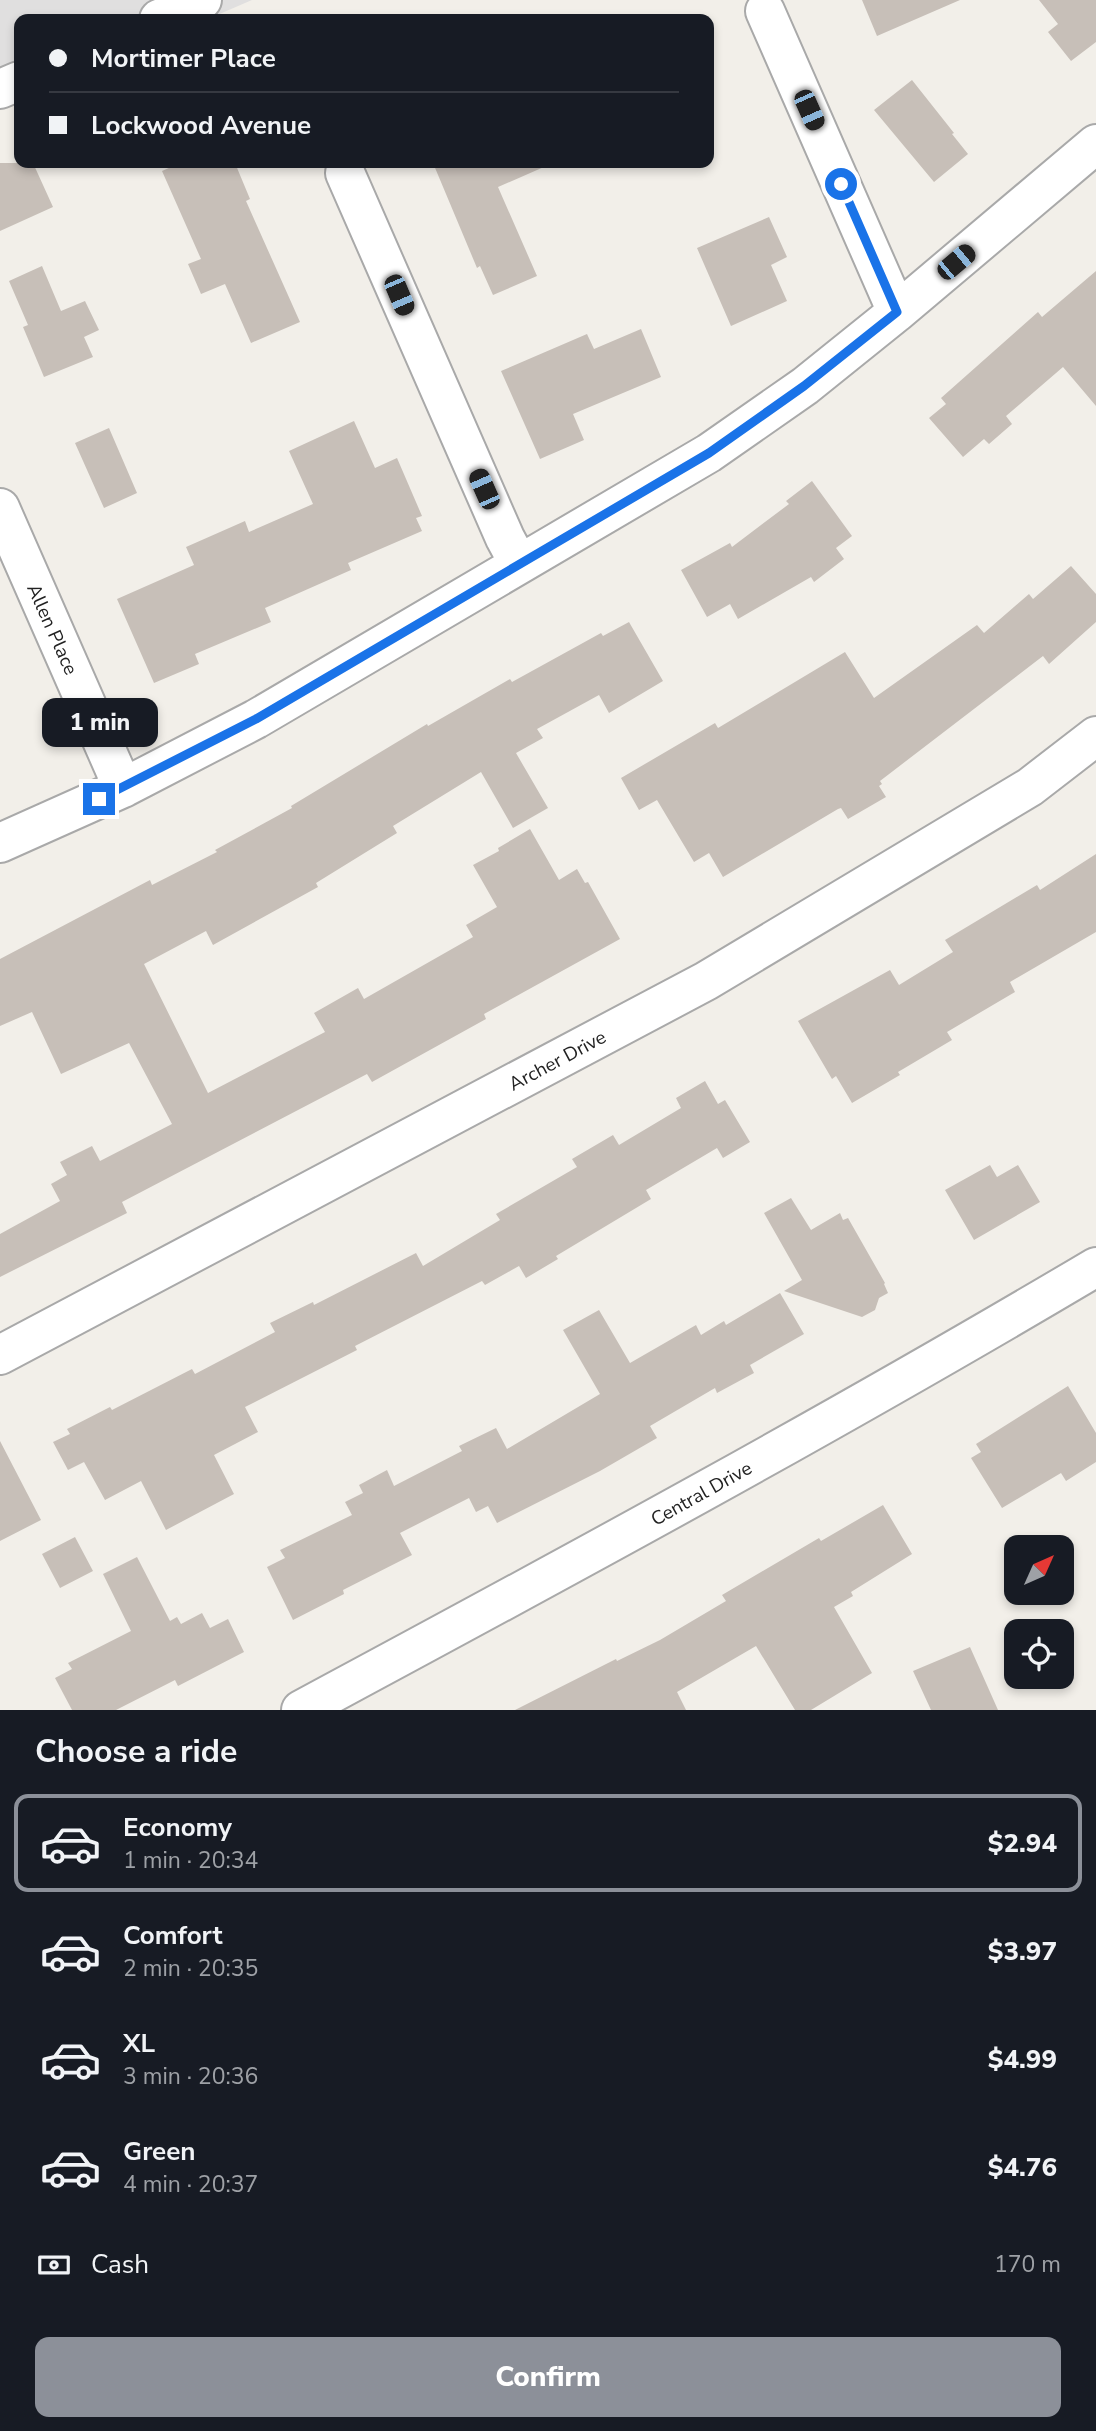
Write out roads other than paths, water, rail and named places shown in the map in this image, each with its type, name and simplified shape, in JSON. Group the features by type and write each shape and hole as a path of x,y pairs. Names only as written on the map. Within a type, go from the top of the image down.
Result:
{"street":[{"path":"170,14 202,0"},
{"path":"765,11 897,312"},
{"path":"0,843 123,788 256,719 709,453 804,386 897,312 1096,144"},
{"path":"345,173 505,538 519,564"},
{"name":"Allen Place","path":"0,508 123,788"},
{"name":"Archer Drive","path":"0,1355 706,981 1030,787 1096,736"},
{"name":"Central Drive","path":"301,1710 686,1503 1096,1267"}]}
